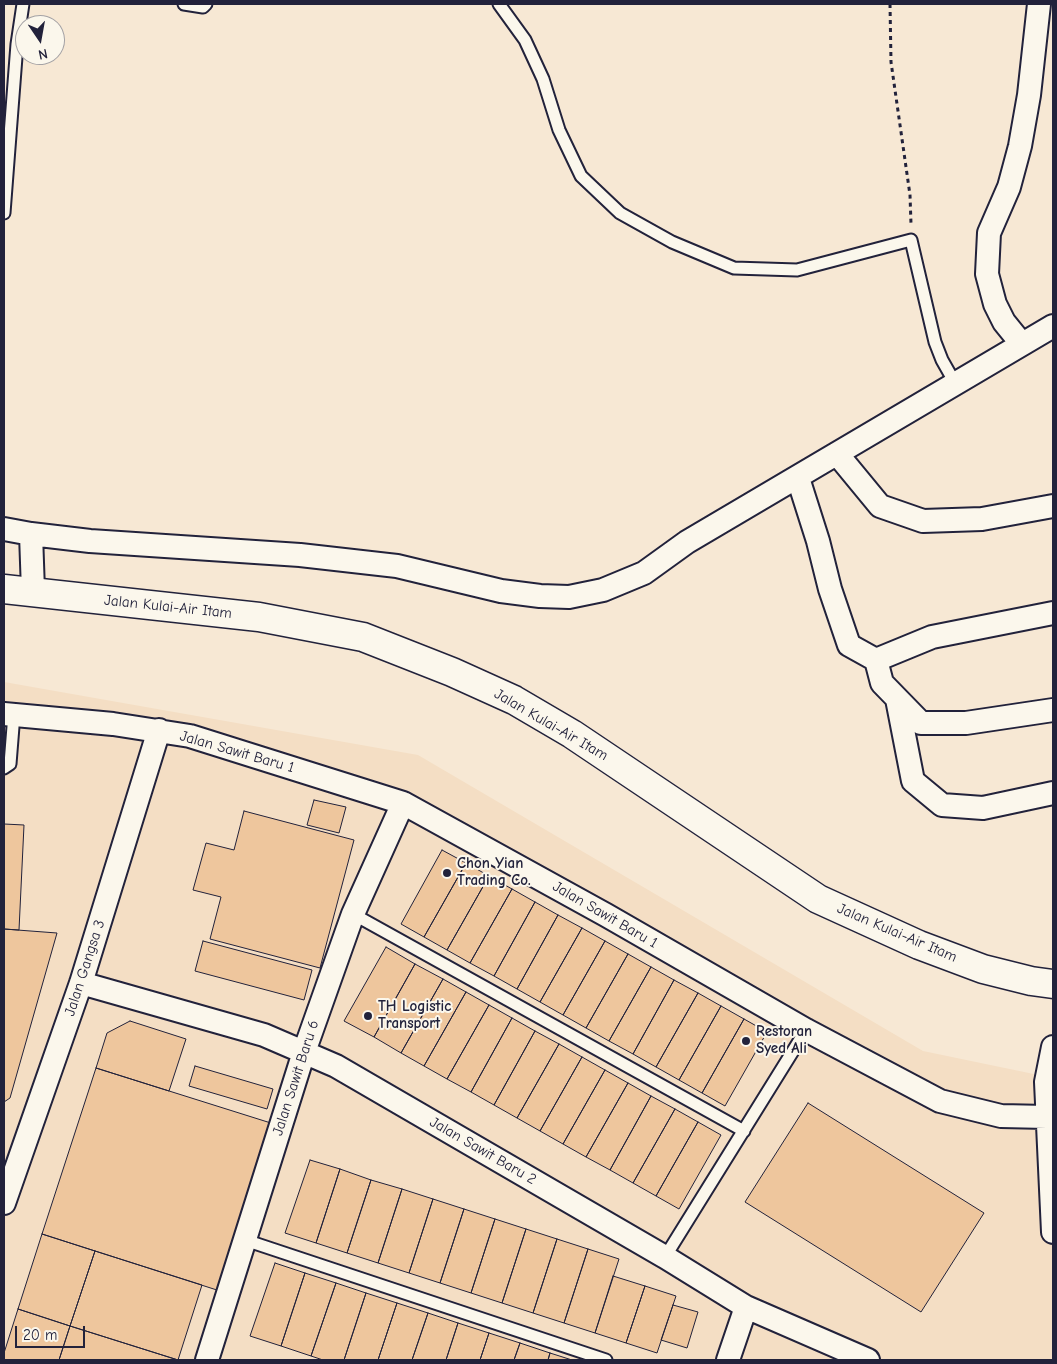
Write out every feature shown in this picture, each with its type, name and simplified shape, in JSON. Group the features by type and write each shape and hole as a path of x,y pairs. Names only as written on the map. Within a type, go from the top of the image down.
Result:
{"highway":[{"name":"Jalan Kulai-Air Itam","path":"4,590 33,591 259,617 372,641 452,672 514,700 572,734 818,900 919,945 983,969 1031,981 1053,984"}],"street":[{"path":"1020,343 1004,322 995,304 987,274 989,233 1009,187 1022,137 1030,95 1039,4"},
{"path":"4,529 90,541 300,555 397,566 501,591 540,596 569,597 604,590 644,573 687,542 798,478 1020,343 1053,326"},
{"path":"838,454 880,506 922,521 982,519 1053,506"},
{"path":"798,478 818,541 830,589 849,645 876,660 882,683 921,723 966,723 1053,710"},
{"path":"31,534 33,591"},
{"path":"876,660 932,637 1053,613"},
{"path":"896,698 913,781 942,805 983,808 1053,793"},
{"name":"Jalan Sawit Baru 1","path":"9,714 159,730 190,736 403,803 589,905 806,1030 940,1101 1001,1116 1047,1117"},
{"name":"Jalan Gangsa 3","path":"4,1203 12,1152 81,983 159,730"},
{"name":"Jalan Sawit Baru 6","path":"207,1360 304,1052 353,914 403,803"},
{"name":"Jalan Sawit Baru 2","path":"81,983 264,1035 336,1066 665,1257 746,1307 868,1360"},
{"path":"1053,1047 1046,1082 1053,1232"},
{"path":"728,1360 746,1307"}],"lane":[{"path":"4,213 17,44 24,4"},
{"path":"184,4 203,7 206,4"},
{"path":"499,4 525,40 543,78 559,130 581,176 620,214 672,242 734,268 797,270 911,240 935,342 942,360 955,383"},
{"path":"4,768 10,764 9,714"},
{"path":"353,914 744,1131"},
{"path":"665,1257 806,1030"},
{"path":"244,1240 606,1360"}],"path":[{"path":"890,4 891,62 910,195 911,240"}],"shaded area":[{"path":"4,682 418,755 923,1051 1053,1078 1053,1360 4,1360"}],"building":[{"path":"314,800 346,807 339,833 307,825"},
{"path":"244,811 354,840 320,968 210,939 221,897 193,890 206,843 234,850"},
{"path":"4,824 24,825 19,930 4,929"},
{"path":"442,850 466,863 424,937 401,924"},
{"path":"466,863 489,876 447,950 424,937"},
{"path":"489,876 512,889 470,963 447,950"},
{"path":"512,889 535,902 494,976 470,963"},
{"path":"535,902 558,915 517,989 494,976"},
{"path":"558,915 582,928 540,1002 517,989"},
{"path":"582,928 605,941 563,1015 540,1002"},
{"path":"4,929 57,933 10,1098 4,1102"},
{"path":"203,941 312,970 304,1000 195,971"},
{"path":"605,941 628,954 586,1028 563,1015"},
{"path":"386,947 415,964 374,1037 344,1021"},
{"path":"628,954 651,967 609,1041 586,1028"},
{"path":"415,964 443,979 401,1053 374,1037"},
{"path":"651,967 674,980 633,1054 609,1041"},
{"path":"443,979 466,992 424,1066 401,1053"},
{"path":"674,980 698,993 656,1067 633,1054"},
{"path":"466,992 489,1005 447,1079 424,1066"},
{"path":"698,993 721,1006 679,1080 656,1067"},
{"path":"489,1005 512,1018 471,1092 447,1079"},
{"path":"721,1006 744,1019 702,1093 679,1080"},
{"path":"512,1018 535,1031 494,1105 471,1092"},
{"path":"744,1019 767,1032 725,1106 702,1093"},
{"path":"130,1021 186,1039 169,1091 96,1068 107,1033"},
{"path":"535,1031 559,1044 517,1118 494,1105"},
{"path":"559,1044 582,1057 540,1131 517,1118"},
{"path":"582,1057 605,1070 563,1144 540,1131"},
{"path":"195,1066 273,1089 267,1109 189,1086"},
{"path":"96,1068 274,1124 220,1291 42,1234"},
{"path":"605,1070 628,1083 586,1157 563,1144"},
{"path":"628,1083 651,1096 610,1170 586,1157"},
{"path":"651,1096 675,1109 633,1183 610,1170"},
{"path":"808,1103 984,1213 921,1312 745,1202"},
{"path":"675,1109 698,1122 656,1196 633,1183"},
{"path":"698,1122 721,1135 679,1209 656,1196"},
{"path":"310,1160 340,1169 316,1243 285,1233"},
{"path":"340,1169 371,1180 347,1253 316,1243"},
{"path":"371,1180 402,1189 378,1263 347,1253"},
{"path":"402,1189 433,1199 409,1273 378,1263"},
{"path":"433,1199 464,1209 440,1283 409,1273"},
{"path":"464,1209 495,1219 471,1293 440,1283"},
{"path":"495,1219 526,1229 502,1303 471,1293"},
{"path":"526,1229 557,1239 533,1313 502,1303"},
{"path":"42,1234 95,1251 70,1326 18,1309"},
{"path":"557,1239 588,1249 564,1323 533,1313"},
{"path":"588,1249 619,1259 595,1333 564,1323"},
{"path":"95,1251 202,1285 178,1360 70,1326"},
{"path":"275,1263 305,1273 281,1346 250,1336"},
{"path":"305,1273 336,1283 311,1356 281,1346"},
{"path":"613,1276 645,1286 626,1343 595,1333"},
{"path":"336,1283 366,1293 344,1360 323,1360 311,1356"},
{"path":"645,1286 676,1296 657,1353 626,1343"},
{"path":"366,1293 397,1303 378,1360 344,1360"},
{"path":"397,1303 428,1313 412,1360 378,1360"},
{"path":"673,1305 698,1312 687,1348 661,1340"},
{"path":"18,1309 70,1326 59,1360 4,1360 4,1353"},
{"path":"428,1313 458,1323 446,1360 412,1360"},
{"path":"458,1323 489,1333 480,1360 446,1360"},
{"path":"70,1326 178,1360 59,1360"},
{"path":"489,1333 520,1343 514,1360 480,1360"},
{"path":"520,1343 550,1353 548,1360 514,1360"},
{"path":"550,1353 572,1360 548,1360"}],"place":[{"name":"Chon Yian Trading Co.","path":"447,873"},
{"name":"TH Logistic Transport","path":"368,1016"},
{"name":"Restoran Syed Ali","path":"746,1041"}]}
